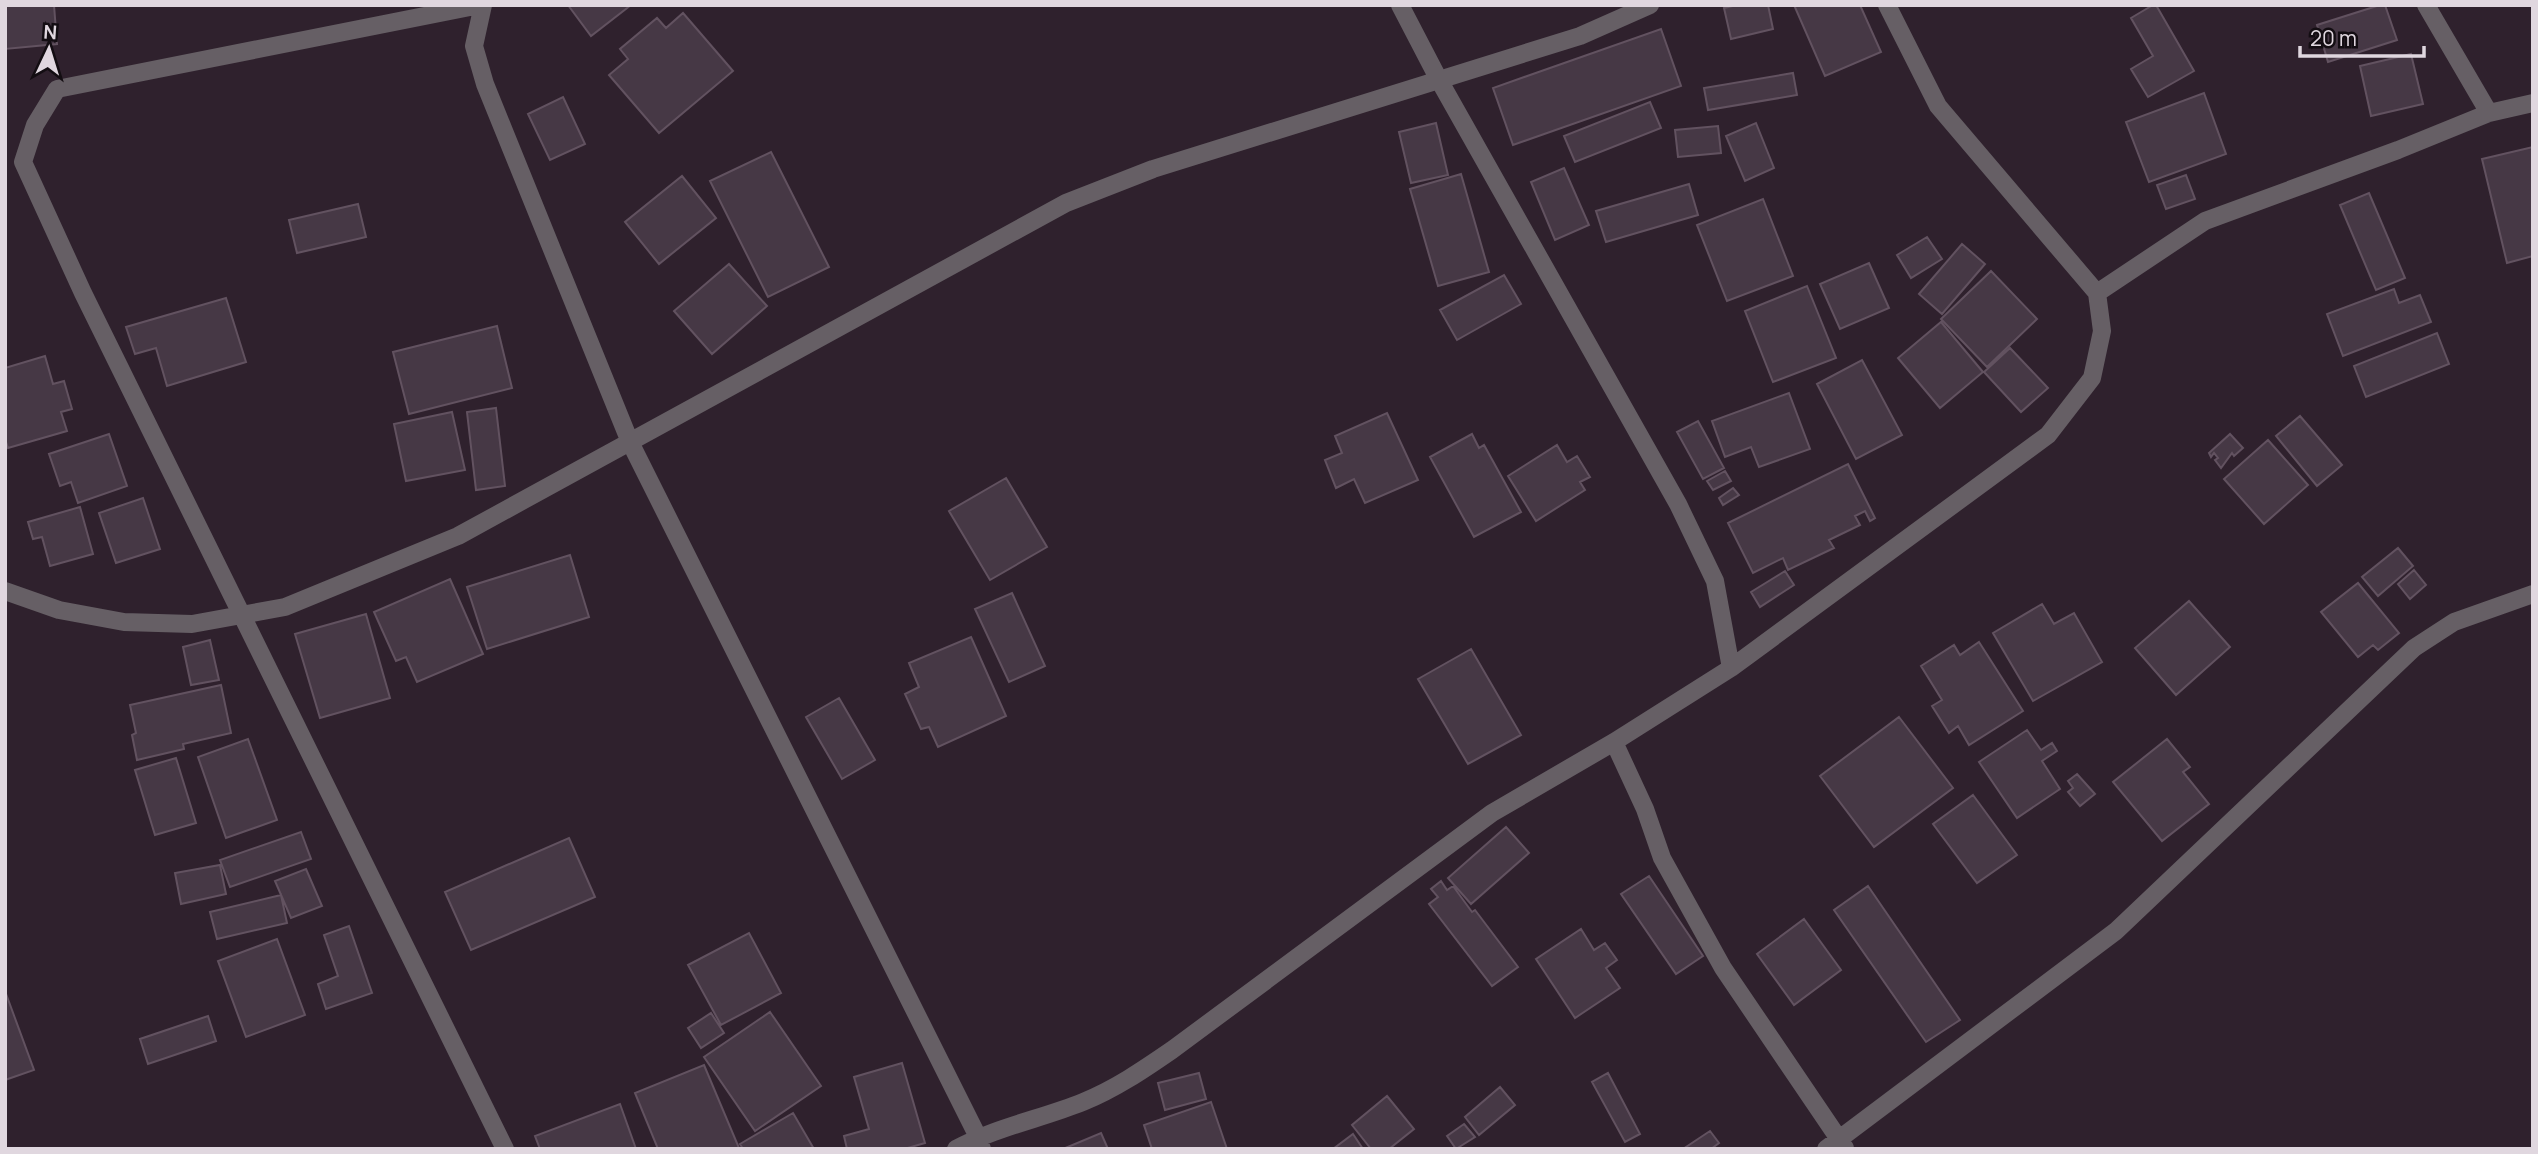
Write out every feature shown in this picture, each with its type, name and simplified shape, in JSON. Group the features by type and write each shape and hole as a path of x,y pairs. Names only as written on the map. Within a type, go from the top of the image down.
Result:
{"street":[{"path":"505,1149 83,293 23,162 35,125 57,89 482,5 474,46 485,84 630,442 980,1143"},
{"path":"1400,5 1439,80 1678,504 1715,581 1731,668"},
{"path":"5,591 59,610 124,622 192,624 285,607 458,536 1066,203 1153,169 1580,36 1650,5"},
{"path":"956,1149 980,1143 1083,1102 1125,1082 1172,1051 1492,813 1614,742 1731,668 2048,435 2092,378 2102,331 2097,293 1938,106 1887,5"},
{"path":"2426,5 2490,113"},
{"path":"2097,293 2205,221 2490,113 2533,103"},
{"path":"1614,742 1645,809 1662,858 1723,968 1837,1145 2116,931 2414,648 2454,622 2533,594"}],"building":[{"path":"5,5 54,5 57,44 5,49"},
{"path":"568,5 631,5 591,36"},
{"path":"1737,5 1768,5 1773,29 1731,39 1724,8"},
{"path":"1794,5 1860,5 1881,52 1825,76"},
{"path":"2156,5 2194,71 2148,97 2131,69 2153,56 2131,18"},
{"path":"2385,5 2397,40 2328,62 2317,25"},
{"path":"683,13 733,71 659,133 609,75 628,59 620,49 657,18 666,28"},
{"path":"1661,29 1681,86 1513,145 1493,88"},
{"path":"2411,54 2423,104 2371,116 2360,66"},
{"path":"1793,73 1797,95 1708,110 1704,88"},
{"path":"2204,93 2226,154 2149,182 2126,122"},
{"path":"563,97 585,144 550,160 528,114"},
{"path":"1650,102 1661,128 1575,162 1564,136"},
{"path":"1436,123 1448,175 1411,183 1399,132"},
{"path":"1756,123 1774,168 1745,181 1726,136"},
{"path":"1718,126 1721,153 1678,157 1675,130"},
{"path":"2533,147 2533,256 2507,263 2482,159"},
{"path":"771,152 829,267 768,297 710,181"},
{"path":"1564,168 1589,225 1555,240 1531,182"},
{"path":"1461,174 1489,272 1438,286 1410,189"},
{"path":"2186,175 2195,199 2166,209 2157,185"},
{"path":"682,176 716,218 659,264 625,222"},
{"path":"1689,184 1698,215 1606,242 1596,211"},
{"path":"2369,193 2405,278 2376,290 2340,205"},
{"path":"1763,199 1793,276 1727,301 1697,225"},
{"path":"358,204 366,237 297,253 289,220"},
{"path":"1927,237 1942,259 1911,278 1897,255"},
{"path":"1962,244 1985,264 1942,314 1919,294"},
{"path":"1869,263 1889,308 1840,329 1820,284"},
{"path":"729,264 767,306 712,354 674,311"},
{"path":"1991,271 2037,319 1987,367 1941,319"},
{"path":"1504,275 1521,304 1457,340 1440,310"},
{"path":"1807,286 1836,358 1773,382 1745,311"},
{"path":"2394,289 2399,303 2420,295 2431,322 2343,356 2327,314"},
{"path":"226,298 246,362 167,386 156,348 135,354 126,327"},
{"path":"1941,322 1983,372 1940,408 1898,358"},
{"path":"497,326 512,388 409,414 393,352"},
{"path":"2437,333 2449,364 2366,397 2354,366"},
{"path":"2010,348 2048,388 2021,412 1984,372"},
{"path":"45,356 53,384 64,381 72,409 61,412 67,431 8,448 5,439 5,368"},
{"path":"1862,360 1902,435 1856,459 1817,384"},
{"path":"1789,393 1810,449 1759,467 1751,447 1725,457 1712,421"},
{"path":"496,408 505,486 476,490 467,412"},
{"path":"452,412 465,470 406,481 394,424"},
{"path":"1387,413 1418,480 1365,503 1354,479 1336,488 1325,460 1342,453 1335,436"},
{"path":"2300,416 2342,465 2317,486 2276,436"},
{"path":"1698,421 1724,468 1703,479 1677,432"},
{"path":"109,434 127,486 78,503 71,482 60,486 49,454"},
{"path":"1472,434 1479,448 1484,445 1521,512 1474,537 1430,457"},
{"path":"2230,434 2243,448 2234,456 2232,453 2221,468 2214,453 2211,457 2209,453"},
{"path":"2268,440 2308,485 2264,524 2224,479"},
{"path":"1557,445 1567,462 1577,456 1590,477 1580,482 1585,490 1536,521 1508,476"},
{"path":"1848,464 1875,518 1870,521 1865,511 1855,516 1860,525 1829,540 1834,548 1788,570 1783,558 1753,573 1728,523"},
{"path":"1725,471 1731,481 1713,490 1707,481"},
{"path":"1006,478 1047,547 990,580 949,511"},
{"path":"1733,488 1739,495 1723,505 1719,498"},
{"path":"143,498 160,549 116,563 99,513"},
{"path":"80,507 93,554 50,566 42,537 33,539 28,522"},
{"path":"2398,548 2413,566 2378,596 2362,577"},
{"path":"570,555 589,617 487,649 467,587"},
{"path":"2414,570 2426,585 2410,599 2398,584"},
{"path":"1785,571 1794,585 1760,607 1751,592"},
{"path":"450,579 483,654 417,682 406,657 396,661 374,612"},
{"path":"2358,583 2399,633 2378,650 2373,645 2358,657 2321,612"},
{"path":"1012,593 1045,666 1009,682 975,609"},
{"path":"2189,601 2230,647 2176,695 2135,648"},
{"path":"2042,604 2054,624 2074,613 2102,662 2033,701 1993,633"},
{"path":"366,614 390,698 320,718 295,634"},
{"path":"971,637 1006,716 938,747 929,727 921,729 905,694 919,687 909,663"},
{"path":"210,640 219,680 191,685 183,647"},
{"path":"1979,642 2023,711 1969,745 1958,726 1949,733 1932,706 1942,700 1921,666 1954,645 1960,655"},
{"path":"1471,649 1521,735 1468,764 1418,679"},
{"path":"221,685 231,733 183,744 184,749 137,760 132,735 136,733 130,705"},
{"path":"839,698 875,760 842,779 806,717"},
{"path":"1899,717 1953,788 1874,847 1820,776"},
{"path":"2027,730 2041,750 2052,743 2057,751 2042,761 2060,789 2017,818 1979,762"},
{"path":"248,739 277,820 226,838 198,757"},
{"path":"2167,739 2190,767 2183,772 2209,804 2162,841 2113,782"},
{"path":"176,758 196,823 155,835 135,770"},
{"path":"2077,774 2095,794 2080,806 2068,792 2073,788 2068,781"},
{"path":"1973,795 2017,855 1977,883 1933,824"},
{"path":"1506,827 1529,853 1471,904 1448,878"},
{"path":"301,832 311,859 230,887 220,860"},
{"path":"569,838 595,897 471,950 445,892"},
{"path":"220,865 226,894 181,904 175,873"},
{"path":"306,869 322,906 291,918 275,881"},
{"path":"1649,876 1703,956 1676,974 1621,894"},
{"path":"1441,881 1447,890 1453,886 1472,912 1475,910 1518,967 1492,986 1429,904 1438,897 1431,889"},
{"path":"1868,886 1960,1020 1926,1042 1834,910"},
{"path":"281,895 287,923 217,939 210,912"},
{"path":"1804,919 1841,970 1794,1005 1757,954"},
{"path":"349,926 372,993 326,1009 318,984 338,976 324,935"},
{"path":"1581,929 1594,950 1605,943 1617,960 1606,968 1620,988 1575,1018 1536,959"},
{"path":"749,933 781,993 721,1025 688,965"},
{"path":"277,939 305,1015 246,1037 218,961"},
{"path":"5,991 34,1070 5,1080"},
{"path":"770,1012 821,1086 755,1131 704,1057"},
{"path":"711,1013 724,1033 701,1048 688,1028"},
{"path":"208,1016 216,1041 148,1064 140,1039"},
{"path":"902,1063 925,1143 904,1149 847,1149 844,1136 869,1129 854,1077"},
{"path":"704,1065 739,1148 658,1149 635,1093"},
{"path":"1199,1073 1206,1099 1165,1110 1158,1083"},
{"path":"1608,1073 1640,1134 1625,1142 1592,1082"},
{"path":"1500,1087 1515,1105 1479,1135 1465,1117"},
{"path":"1387,1096 1414,1129 1389,1149 1371,1149 1352,1125"},
{"path":"1211,1102 1227,1149 1152,1149 1144,1125"},
{"path":"620,1104 636,1149 540,1149 535,1136"},
{"path":"793,1113 814,1149 743,1149 740,1144"},
{"path":"1464,1124 1475,1137 1456,1149 1447,1136"},
{"path":"1710,1131 1719,1143 1711,1149 1683,1149"},
{"path":"1101,1133 1108,1149 1063,1149"},
{"path":"1353,1134 1363,1149 1333,1149"}]}
